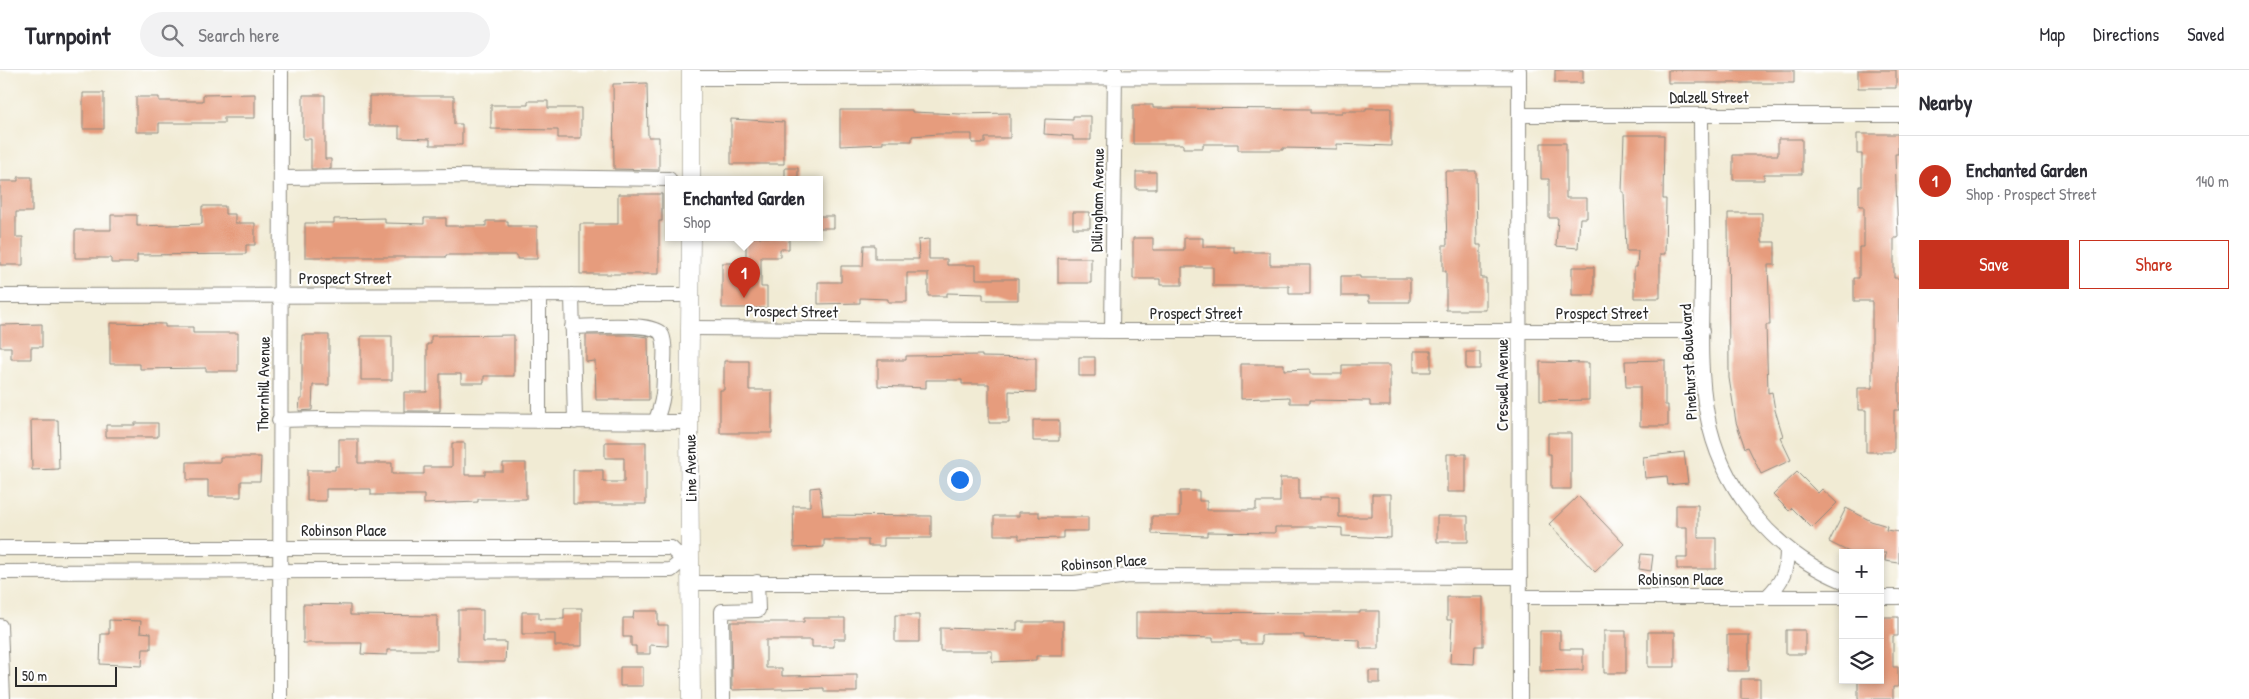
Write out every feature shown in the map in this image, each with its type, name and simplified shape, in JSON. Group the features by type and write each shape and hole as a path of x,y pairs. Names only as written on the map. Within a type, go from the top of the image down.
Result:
{"main road":[{"path":"691,74 691,176"},
{"name":"Line Avenue","path":"691,241 687,560 691,583 691,699"}],"street":[{"name":"Thornhill Avenue","path":"280,699 281,70"},
{"path":"691,74 1519,73"},
{"name":"Creswell Avenue","path":"1519,73 1520,699"},
{"name":"Dillingham Avenue","path":"1112,330 1115,74"},
{"name":"Dalzell Street","path":"1519,115 1899,115"},
{"name":"Pinehurst Boulevard","path":"1701,115 1704,395 1716,450 1730,481 1749,509 1767,530 1787,548 1839,579"},
{"path":"282,178 454,176 665,179"},
{"path":"539,295 539,421"},
{"name":"Prospect Street","path":"0,296 691,296"},
{"path":"572,296 575,422"},
{"path":"572,327 645,326 660,331 663,336 664,346 664,396 655,422"},
{"name":"Prospect Street","path":"691,328 1702,331"},
{"path":"279,420 689,422"},
{"name":"Robinson Place","path":"0,548 671,548 687,560"},
{"path":"1767,597 1779,585 1787,566 1787,548"},
{"path":"0,572 671,570 687,560"},
{"name":"Robinson Place","path":"691,583 1074,583 1128,576 1520,577"},
{"path":"723,699 722,611 758,610 757,582"},
{"name":"Robinson Place","path":"1520,597 1839,597"},
{"path":"0,626 3,699"}],"building":[{"path":"1555,70 1583,70 1583,83 1555,83"},
{"path":"1668,70 1794,70 1794,83 1668,83"},
{"path":"1858,70 1896,70 1896,88 1858,88"},
{"path":"647,83 648,137 659,137 659,170 614,169 613,84"},
{"path":"83,93 104,93 104,129 83,129"},
{"path":"255,94 255,118 224,118 224,123 159,123 159,132 136,132 136,97 159,97 159,101 203,101 203,95"},
{"path":"303,95 325,95 325,159 331,159 331,169 311,169 311,139 303,139"},
{"path":"369,96 454,96 454,124 462,124 462,145 430,145 430,139 399,138 399,126 369,126"},
{"path":"528,101 548,101 548,108 581,108 581,138 558,138 558,130 491,129 491,105 528,105"},
{"path":"1133,105 1153,105 1153,108 1310,109 1310,113 1342,113 1342,111 1366,111 1366,108 1391,108 1391,146 1337,144 1337,149 1283,148 1283,150 1238,150 1238,144 1203,144 1203,148 1183,148 1183,144 1133,144"},
{"path":"840,110 912,110 912,112 960,114 1010,113 1010,138 985,138 985,143 972,143 972,134 938,134 912,136 912,141 883,141 883,144 840,146"},
{"path":"1073,116 1091,116 1091,140 1073,140 1073,136 1044,134 1045,119 1073,120"},
{"path":"731,119 784,122 784,164 731,164"},
{"path":"1857,134 1898,134 1898,154 1895,154 1898,238 1894,238 1894,278 1899,278 1899,410 1894,410 1894,452 1866,452 1866,410 1858,410 1858,388 1872,388 1872,301 1854,301 1854,278 1859,278 1859,247 1864,247 1864,206 1859,206 1859,186 1862,186 1862,154 1857,154"},
{"path":"1624,135 1664,135 1663,199 1666,199 1665,254 1660,254 1660,298 1634,298 1634,267 1637,267 1638,251 1626,251 1624,192 1622,192"},
{"path":"1778,139 1802,139 1802,174 1764,174 1764,180 1733,180 1733,155 1778,155"},
{"path":"1541,143 1566,143 1566,198 1587,198 1587,218 1580,218 1578,248 1556,246 1558,218 1549,218 1549,179 1541,179"},
{"path":"785,168 798,168 798,176 785,176"},
{"path":"1445,171 1476,171 1477,245 1481,245 1481,278 1486,278 1486,310 1446,310 1446,271 1443,271 1443,245 1447,245"},
{"path":"1136,172 1156,172 1156,189 1136,189"},
{"path":"18,177 32,177 32,212 16,212 16,237 23,237 23,265 0,265 0,181 18,181"},
{"path":"618,194 662,194 662,221 659,221 659,274 580,274 580,224 618,224"},
{"path":"202,206 225,206 225,214 235,214 235,223 255,223 255,245 246,245 246,254 137,255 137,263 111,263 111,258 75,258 75,230 111,230 111,215 137,215 137,226 202,224"},
{"path":"1073,212 1090,212 1090,228 1073,228"},
{"path":"1728,213 1762,213 1762,242 1775,242 1775,265 1768,265 1770,325 1766,325 1768,393 1772,392 1783,436 1780,437 1791,460 1761,474 1748,447 1745,448 1736,422 1729,378"},
{"path":"823,216 834,216 834,228 823,228"},
{"path":"385,218 385,223 424,224 424,218 446,218 446,226 486,226 486,221 508,221 508,226 537,226 537,259 517,259 517,255 305,257 305,223 334,223 334,219"},
{"path":"1133,238 1153,238 1153,250 1184,250 1184,238 1203,238 1203,247 1234,247 1234,252 1270,252 1270,265 1310,265 1310,294 1289,294 1289,286 1213,286 1213,267 1182,267 1182,285 1160,285 1160,279 1133,279"},
{"path":"929,239 929,259 947,259 947,265 976,265 976,279 1018,279 1018,300 983,300 983,294 947,293 947,296 928,296 928,273 907,273 907,302 888,302 888,299 860,298 860,303 818,304 818,282 841,282 841,266 863,266 864,245 875,245 875,259 919,259 918,240"},
{"path":"746,241 789,241 789,249 780,249 780,257 761,257 761,287 767,287 767,308 722,308 722,263 746,263"},
{"path":"1058,258 1091,258 1091,283 1058,283"},
{"path":"1572,267 1594,267 1594,295 1572,295"},
{"path":"1341,276 1410,278 1410,302 1369,302 1369,296 1341,296"},
{"path":"110,323 165,324 165,327 193,327 193,333 238,333 238,371 206,371 206,368 140,369 140,364 110,364"},
{"path":"42,324 42,347 31,347 31,359 11,359 11,347 0,347 0,325"},
{"path":"302,335 329,335 329,385 313,385 312,410 299,411 300,399 302,399"},
{"path":"514,335 514,376 484,376 484,383 461,383 461,374 440,374 440,411 404,411 404,392 427,392 427,344 431,344 431,336"},
{"path":"586,335 648,337 649,400 596,400 595,361 586,362"},
{"path":"361,336 392,336 392,380 361,380"},
{"path":"1414,351 1431,351 1431,372 1414,372"},
{"path":"1466,352 1480,352 1480,369 1466,369"},
{"path":"982,355 982,357 1036,358 1036,392 1009,391 1009,423 989,423 989,384 962,384 962,380 926,380 926,388 878,386 878,360 906,360 906,356"},
{"path":"1079,357 1095,357 1095,376 1079,376"},
{"path":"1665,360 1665,405 1668,405 1668,426 1640,426 1640,387 1626,387 1625,361"},
{"path":"724,361 749,361 749,390 772,390 772,433 720,433 720,390 724,390"},
{"path":"1540,362 1589,363 1589,400 1540,401"},
{"path":"1241,364 1284,364 1284,370 1310,369 1310,374 1342,374 1342,365 1390,365 1390,406 1370,406 1370,401 1310,400 1310,403 1290,403 1290,397 1241,399"},
{"path":"31,420 58,420 59,469 32,470"},
{"path":"1033,420 1059,420 1059,441 1033,441"},
{"path":"135,423 158,423 158,437 106,437 106,425 135,425"},
{"path":"1548,433 1571,433 1571,489 1551,489 1551,454 1548,454"},
{"path":"339,439 358,439 358,463 392,463 392,474 424,474 424,467 452,467 452,443 465,443 465,475 485,475 485,471 503,471 503,463 526,463 526,499 478,499 478,502 424,504 424,495 371,495 371,489 326,489 326,501 307,501 307,470 335,470 335,466 339,466"},
{"path":"605,442 646,442 646,504 573,504 573,470 603,470 603,482 624,482 624,458 605,458"},
{"path":"1684,452 1688,483 1668,485 1667,476 1645,478 1643,457"},
{"path":"1447,454 1466,454 1466,492 1447,492"},
{"path":"220,457 261,457 260,481 241,481 241,497 208,497 208,480 187,480 187,462 220,462"},
{"path":"1797,472 1818,493 1822,489 1837,503 1812,528 1792,508 1789,511 1773,495"},
{"path":"1280,478 1299,478 1299,499 1321,499 1321,496 1339,496 1339,517 1372,517 1372,494 1391,494 1391,538 1342,536 1342,528 1321,527 1275,527 1275,533 1207,532 1207,536 1152,534 1152,516 1180,516 1180,491 1199,491 1199,501 1207,501 1207,510 1256,510 1256,502 1280,502"},
{"path":"820,487 823,515 931,516 931,538 884,538 884,546 868,546 868,540 824,540 824,547 794,548 793,506 810,506 810,488"},
{"path":"1578,496 1624,544 1595,572 1549,524"},
{"path":"1676,505 1698,505 1698,538 1716,538 1716,569 1677,569 1677,558 1687,558 1687,527 1676,527"},
{"path":"1846,508 1871,521 1887,526 1886,530 1899,532 1899,563 1885,561 1886,553 1884,553 1884,549 1843,549 1829,542"},
{"path":"1019,512 1039,512 1039,517 1088,517 1088,531 1063,531 1063,538 1019,539 1019,535 994,535 994,516 1019,516"},
{"path":"1437,516 1468,516 1468,542 1437,542"},
{"path":"1641,554 1653,555 1651,571 1639,569"},
{"path":"1447,597 1483,597 1483,646 1475,646 1474,664 1450,663 1452,620 1447,620"},
{"path":"303,604 350,605 350,615 437,616 437,650 387,650 387,655 361,654 362,643 303,643"},
{"path":"564,608 582,608 582,646 555,646 555,634 522,634 522,612 539,612 539,619 564,619"},
{"path":"458,610 483,610 483,642 506,642 505,662 458,662"},
{"path":"634,611 658,611 658,625 668,625 668,646 650,645 650,654 636,654 636,646 631,646 631,637 623,637 623,618 633,618"},
{"path":"1360,611 1379,611 1379,649 1360,649 1360,640 1304,638 1304,635 1261,635 1261,644 1241,644 1241,641 1213,641 1213,638 1136,636 1136,612 1360,613"},
{"path":"895,615 919,615 919,642 895,642"},
{"path":"1884,617 1898,617 1898,636 1893,636 1893,667 1898,667 1898,687 1893,687 1893,699 1858,699 1858,684 1884,684"},
{"path":"804,618 845,618 845,639 834,639 834,647 812,647 812,640 766,640 766,668 782,668 782,676 857,675 857,692 824,692 824,688 732,690 731,622 804,622"},
{"path":"109,620 141,621 140,632 151,633 151,649 143,649 142,666 100,664 101,634 109,634"},
{"path":"1063,621 1063,656 1036,656 1036,660 992,662 992,651 940,651 940,628 1017,630 1017,622"},
{"path":"1786,630 1805,630 1805,654 1786,654"},
{"path":"1540,631 1560,631 1560,649 1583,649 1583,670 1540,671"},
{"path":"1604,631 1626,631 1626,673 1604,673"},
{"path":"1648,632 1675,632 1675,667 1648,667"},
{"path":"1727,635 1749,635 1749,671 1727,671"},
{"path":"620,667 643,667 643,686 620,686"},
{"path":"1369,671 1380,671 1380,683 1369,683"},
{"path":"1741,679 1760,679 1760,699 1741,699"}],"place":[{"name":"Enchanted Garden","path":"744,298"}]}
